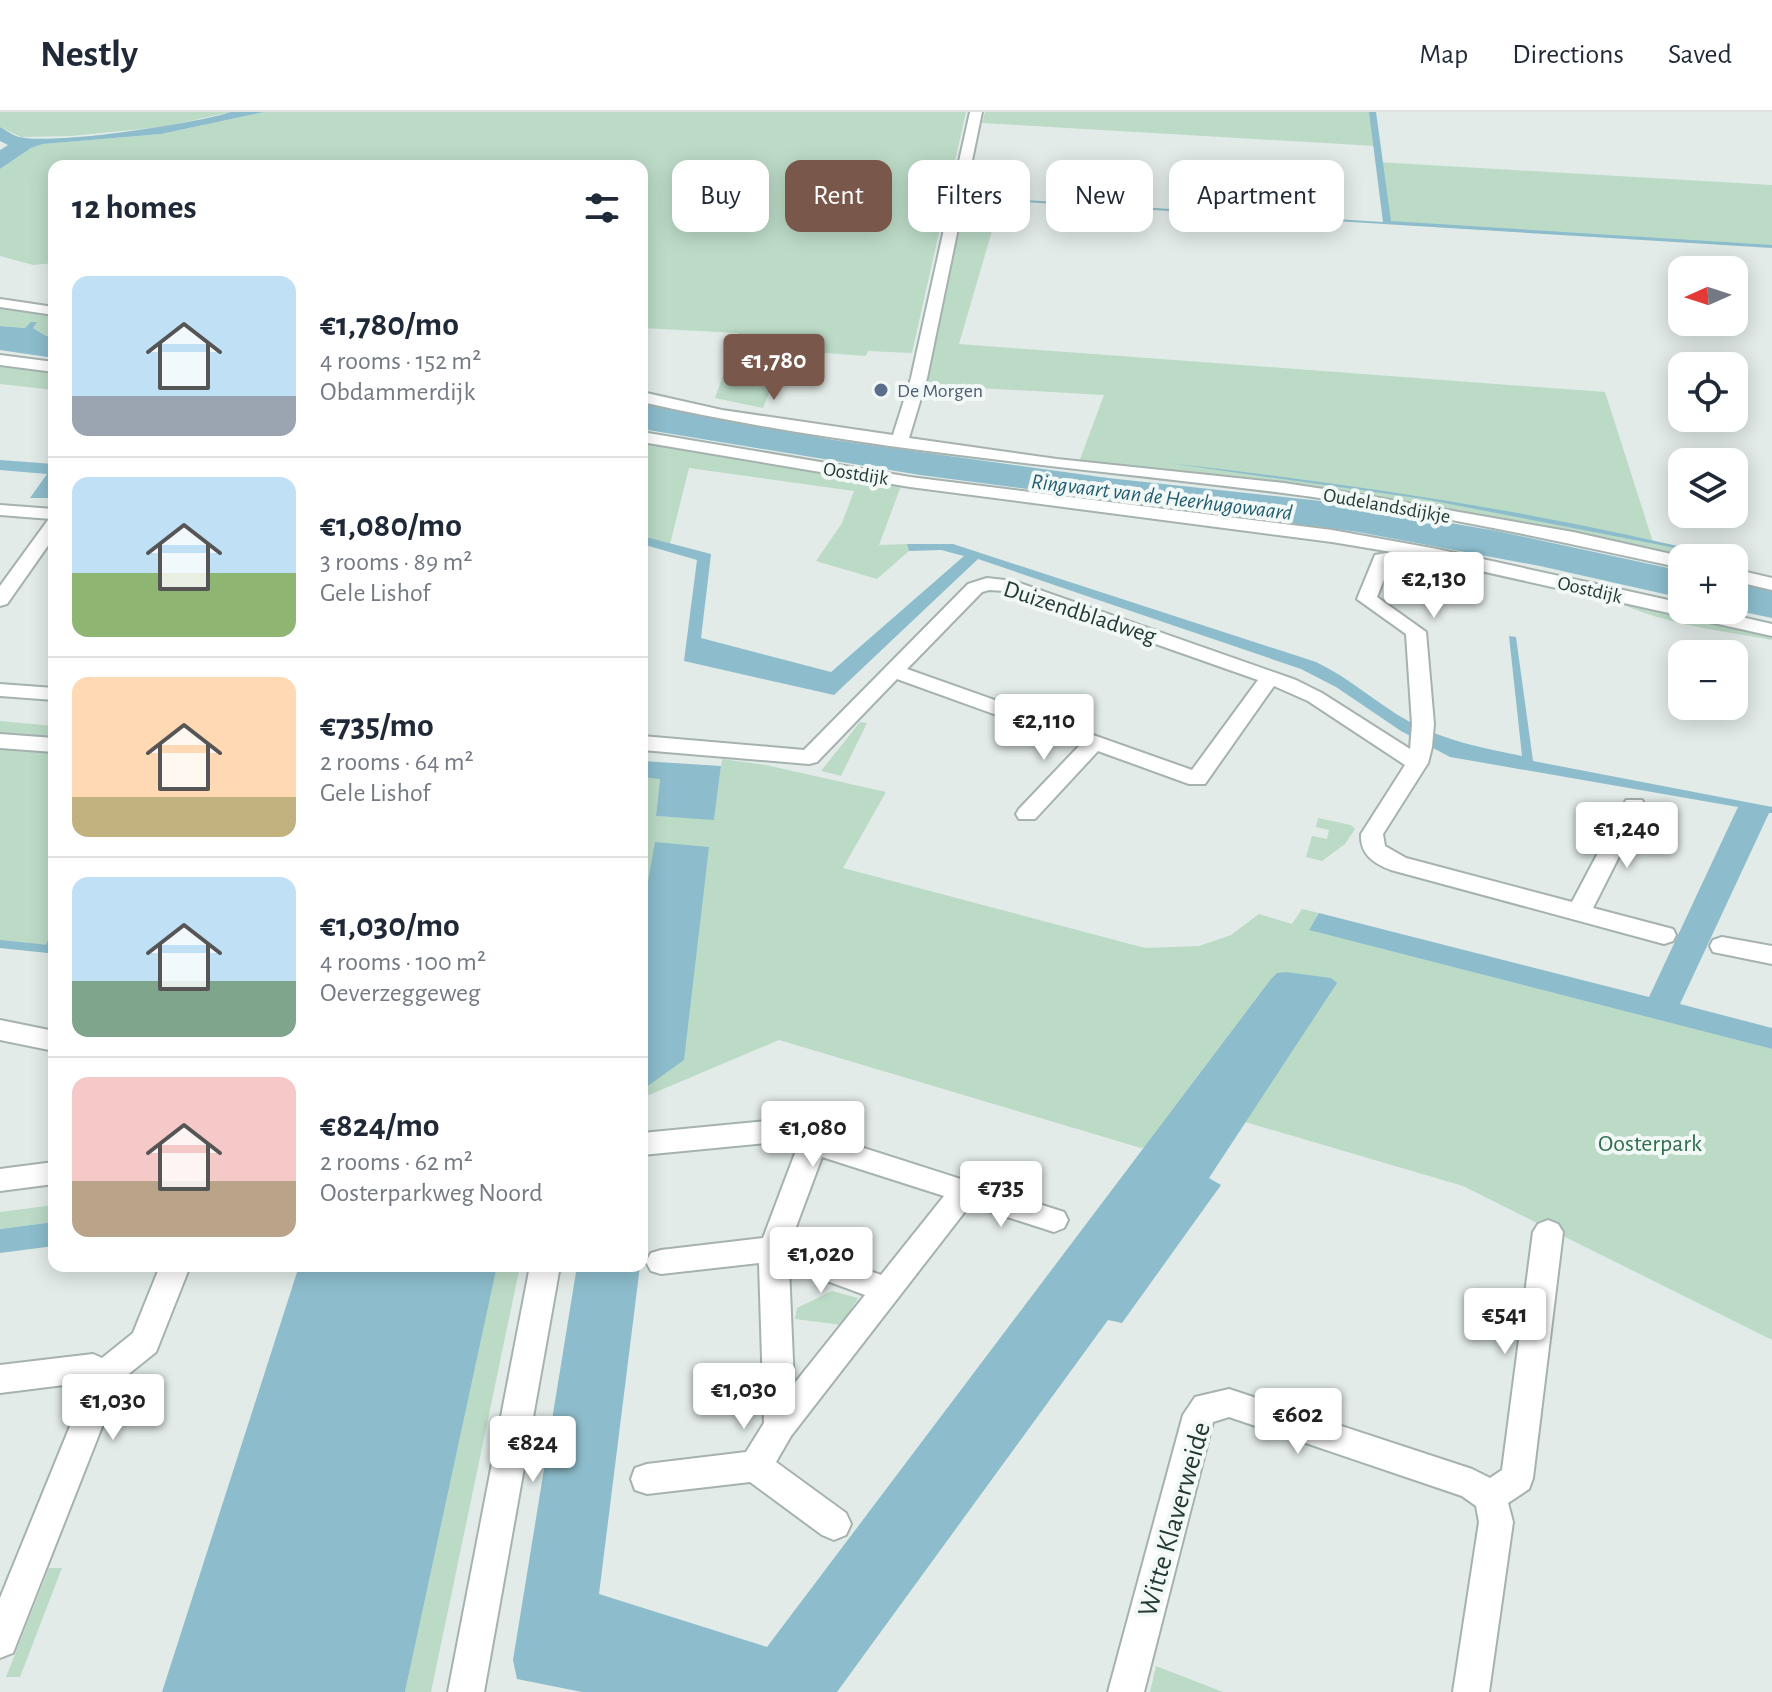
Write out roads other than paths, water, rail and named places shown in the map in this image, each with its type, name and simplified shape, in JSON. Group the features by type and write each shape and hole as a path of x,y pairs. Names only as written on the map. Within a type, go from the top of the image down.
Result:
{"street":[{"path":"900,440 919,378 976,112"},
{"path":"0,303 48,310"},
{"path":"0,360 48,366"},
{"name":"Oudelandsdijkje","path":"648,398 722,415 1057,464 1313,493 1573,538 1668,559"},
{"name":"Oostdijk","path":"648,438 884,478 1303,532 1437,555 1668,606"},
{"name":"Oostdijk","path":"1071,504 1092,520 1382,559 1437,555"},
{"path":"0,510 48,514"},
{"path":"0,600 48,532"},
{"path":"32,555 48,556"},
{"path":"1382,559 1367,599 1416,632 1421,745 1372,834 1371,841 1379,855 1399,864 1664,935"},
{"path":"1748,578 1772,584"},
{"name":"Duizendbladweg","path":"648,744 809,757 975,588 994,583 1270,677 1421,745"},
{"name":"Oostdijk","path":"1746,624 1772,630"},
{"path":"894,671 1197,779 1270,677"},
{"path":"0,690 48,694"},
{"path":"0,741 48,745"},
{"path":"1027,814 1095,742"},
{"path":"1578,913 1634,805"},
{"path":"1722,946 1772,955"},
{"path":"0,1030 48,1040"},
{"path":"652,1143 776,1131 1054,1220"},
{"path":"780,1426 773,1249 813,1142"},
{"path":"0,1180 48,1174"},
{"path":"755,1466 780,1426 965,1190"},
{"path":"1471,1692 1496,1522 1490,1497 1517,1478 1548,1232"},
{"path":"661,1262 773,1249 888,1290"},
{"path":"0,1640 101,1399 104,1375 145,1342 173,1272"},
{"path":"466,1692 544,1272"},
{"path":"0,1379 80,1367 93,1368 104,1375"},
{"name":"Witte Klaverweide","path":"1126,1692 1199,1415 1206,1407 1229,1403 1472,1484 1490,1497"},
{"path":"647,1479 755,1466 834,1524"}],"water":[{"path":"231,112 264,112 161,134 43,144 31,148 0,169 0,150 8,145 0,141 0,127 16,136 32,139 89,136"},
{"path":"1369,112 1376,112 1391,221 1772,245 1772,248 1344,220 1383,222"},
{"path":"31,322 37,322 33,328 48,336 48,357 0,350 0,326 25,328"},
{"name":"Ringvaart van de Heerhugowaard","path":"648,405 834,440 1108,478 1321,501 1497,531 1668,568 1668,595 1540,566 1358,532 920,475 648,430"},
{"path":"0,460 48,464 48,498 30,498 47,474 0,470"},
{"path":"1168,463 1449,501 1588,527 1668,547 1424,499"},
{"path":"648,538 711,554 701,638 831,672 964,556 941,550 909,551 907,544 953,544 1316,662 1424,729 1465,743 1522,756 1509,636 1516,637 1533,761 1772,807 1772,813 1769,813 1680,1004 1772,1028 1772,1049 1309,930 1319,913 1649,997 1738,807 1450,757 1401,731 1336,687 1301,669 978,559 834,695 684,661 697,560 648,546"},
{"path":"1748,586 1772,591 1772,618 1748,613"},
{"path":"648,761 721,766 714,820 656,816 660,779 648,778"},
{"path":"655,842 709,847 684,1060 648,1086 648,882"},
{"path":"1277,973 1331,978 1337,983 1209,1178 1221,1185 1122,1323 1108,1320 837,1692 582,1692 517,1679 513,1660 576,1272 639,1272 599,1594 767,1647"},
{"path":"48,1223 48,1247 0,1253 0,1229"},
{"path":"297,1272 496,1272 405,1692 162,1692"}],"waterway":[{"path":"0,944 48,949"}],"place":[{"name":"De Morgen","path":"881,390"}],"park label":[{"name":"Oosterpark","path":"1650,1143"}]}
